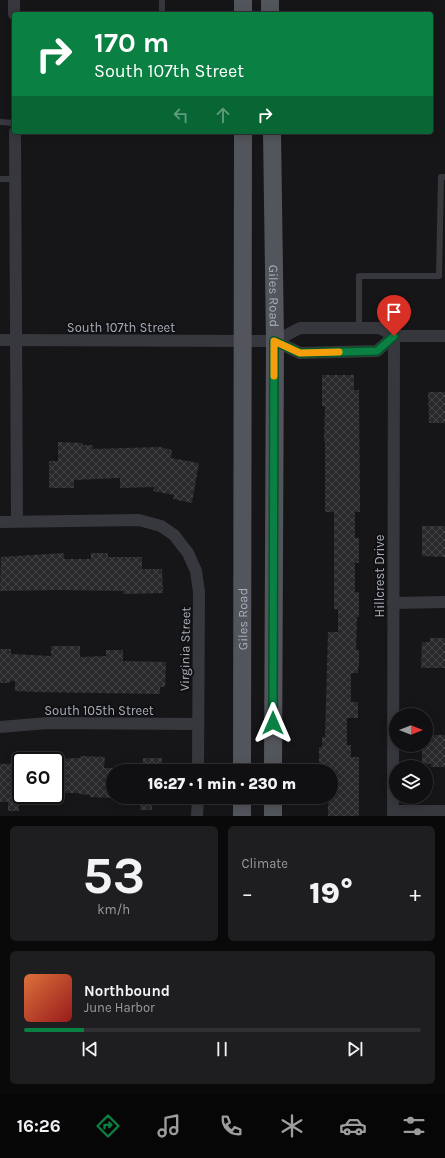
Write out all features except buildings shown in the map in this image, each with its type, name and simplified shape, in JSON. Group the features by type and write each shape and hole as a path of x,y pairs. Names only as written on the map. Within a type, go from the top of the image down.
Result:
{"main road":[{"path":"243,0 243,12"},
{"path":"270,0 270,12"},
{"name":"Giles Road","path":"242,764 243,134"},
{"name":"Giles Road","path":"272,134 274,341 273,764"},
{"path":"242,804 242,816"},
{"path":"273,804 273,816"}],"street":[{"path":"14,0 14,12"},
{"path":"0,522 17,521 15,134"},
{"path":"274,341 300,328 380,328 394,336 445,336"},
{"path":"274,341 300,353 377,351 394,336"},
{"name":"Hillcrest Drive","path":"393,813 394,336"},
{"name":"South 107th Street","path":"0,340 274,341"},
{"name":"Virginia Street","path":"17,521 139,520 161,526 174,535 188,553 196,571 199,592 198,764"},
{"path":"393,603 445,602"},
{"name":"South 105th Street","path":"0,726 48,722 198,724"},
{"path":"197,816 198,804"},
{"path":"393,813 445,811"}],"lane":[{"path":"162,0 162,12"},
{"path":"0,122 12,122"},
{"path":"360,328 360,276 440,276 441,177 445,177"},
{"path":"0,179 16,178"}],"slow traffic":[{"path":"274,376 274,341 300,353 339,352"}],"route":[{"path":"273,723 274,341 300,353 377,351 394,336"}]}
